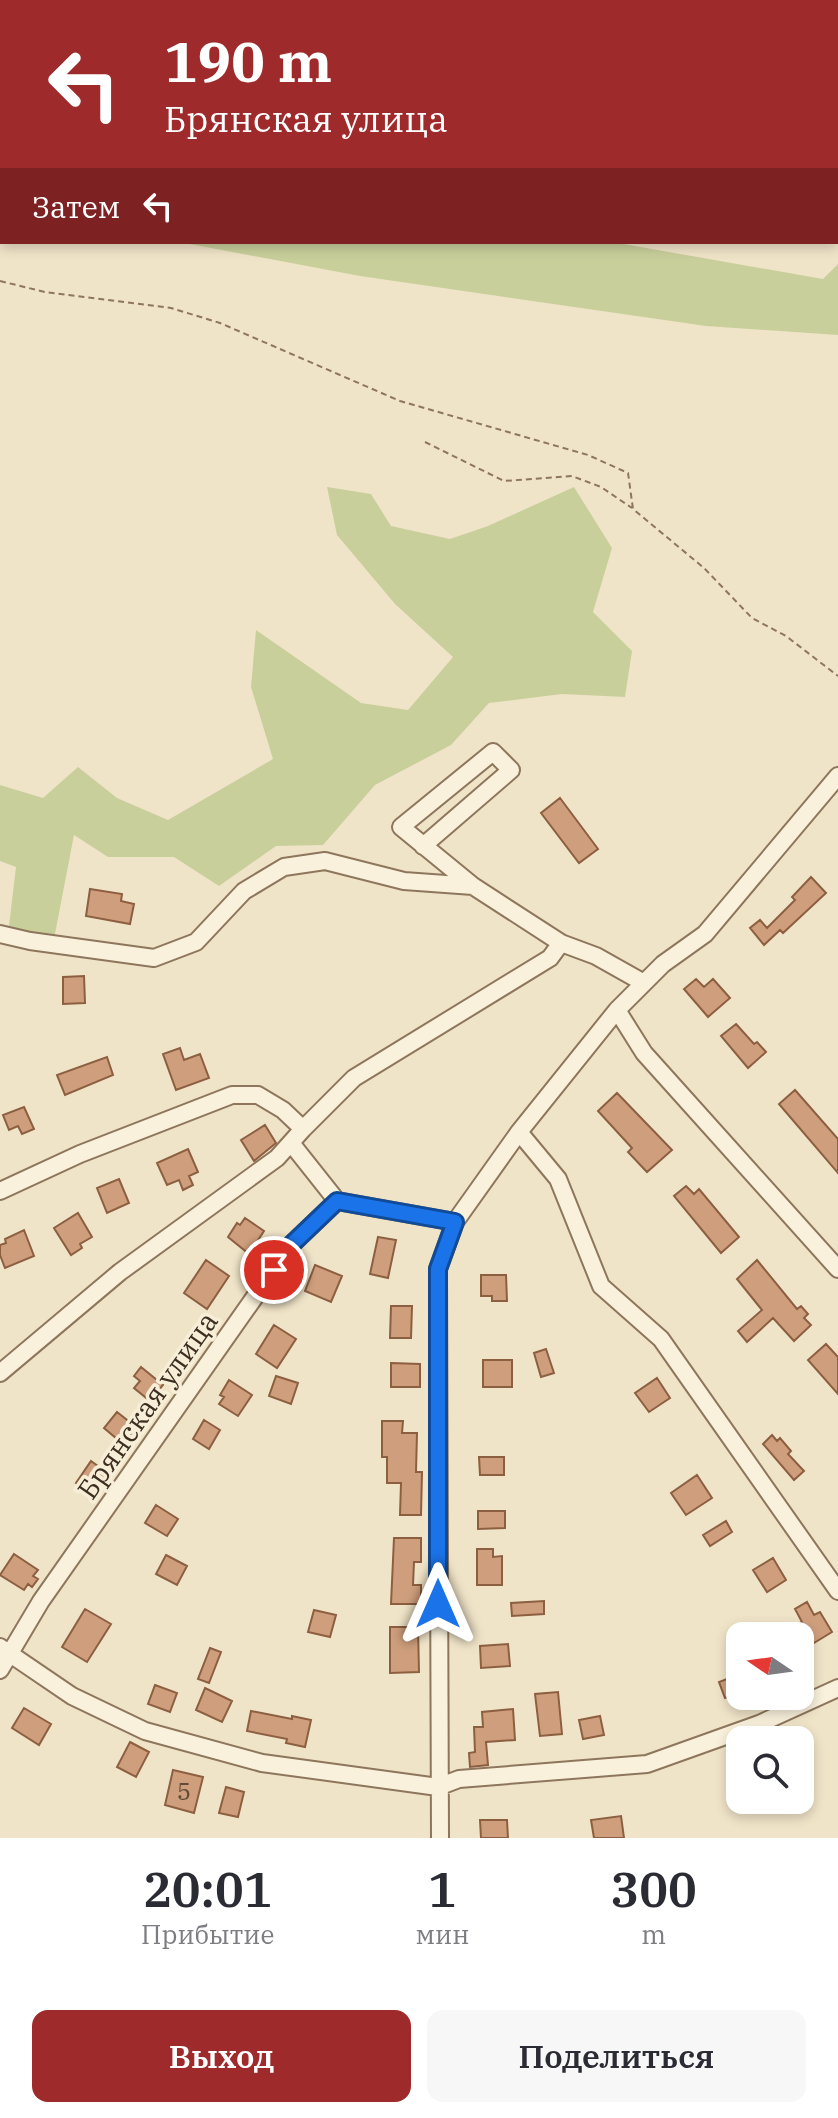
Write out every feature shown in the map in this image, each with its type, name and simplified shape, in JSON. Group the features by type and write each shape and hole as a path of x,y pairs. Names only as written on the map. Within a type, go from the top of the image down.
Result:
{"street":[{"path":"423,846 511,770 493,752 401,827 423,846 473,886 561,943 596,956 644,983"},
{"path":"440,1838 438,1269 455,1222 519,1132 617,1010 663,964 705,934 838,776"},
{"path":"0,934 154,958 196,942 244,891 284,867 325,861 404,881 473,886"},
{"path":"0,1373 120,1272 277,1158 354,1078 550,958 561,943"},
{"path":"617,1010 644,1053 838,1269"},
{"path":"0,1191 80,1154 232,1095 258,1095 283,1110 303,1129"},
{"path":"519,1132 558,1179 601,1286 661,1339 837,1589"},
{"path":"291,1143 337,1201 455,1222"},
{"name":"Брянская улица","path":"0,1670 5,1651 292,1244 337,1201"},
{"path":"5,1651 72,1696 145,1731 262,1763 438,1787 459,1779 647,1764 759,1724 838,1688"}],"path":[{"path":"0,281 45,292 171,308 220,323 400,401 588,455 628,473 633,509"},
{"path":"425,442 504,481 572,476 601,487 633,509 704,568 752,618 786,636 838,676"}],"green space":[{"path":"190,244 623,244 823,279 838,264 838,335 706,326 360,276"},
{"path":"327,487 371,494 391,526 450,539 488,526 574,487 612,548 593,612 632,651 625,697 562,694 489,703 451,745 375,785 323,845 276,846 219,886 174,857 108,857 74,835 54,939 9,926 16,867 0,861 0,785 43,798 78,767 117,798 168,820 273,759 251,687 256,630 361,703 408,710 453,657 395,604 337,535"}],"building":[{"path":"560,798 598,849 579,863 541,813"},
{"path":"811,877 826,893 783,933 780,930 764,945 750,928 760,920 767,928 795,900 792,897"},
{"path":"90,889 122,894 121,901 134,904 130,924 86,916"},
{"path":"84,976 85,1003 63,1004 63,977"},
{"path":"696,979 704,987 713,979 730,998 708,1017 684,989"},
{"path":"736,1024 766,1052 748,1068 721,1036"},
{"path":"180,1048 184,1060 200,1054 209,1078 176,1090 163,1054"},
{"path":"107,1057 113,1075 65,1095 57,1075"},
{"path":"795,1090 838,1139 838,1173 779,1104"},
{"path":"617,1093 672,1150 647,1172 628,1152 632,1148 598,1111"},
{"path":"24,1107 34,1129 22,1134 18,1126 9,1130 3,1115"},
{"path":"265,1125 276,1143 254,1161 241,1140"},
{"path":"188,1149 198,1172 189,1176 193,1185 183,1190 179,1180 167,1185 157,1163"},
{"path":"119,1179 129,1203 107,1213 97,1188"},
{"path":"686,1186 694,1194 699,1189 739,1237 721,1253 674,1196"},
{"path":"78,1213 92,1237 80,1244 82,1248 71,1255 54,1228"},
{"path":"245,1218 264,1231 249,1254 228,1237 237,1223 240,1225"},
{"path":"24,1230 34,1256 5,1268 0,1245 6,1243 5,1239"},
{"path":"378,1237 396,1240 388,1278 370,1274"},
{"path":"206,1260 229,1276 207,1309 184,1293"},
{"path":"757,1260 797,1309 801,1306 808,1314 804,1318 811,1325 794,1341 773,1318 747,1342 738,1331 762,1310 737,1279"},
{"path":"315,1265 342,1276 331,1302 305,1291"},
{"path":"481,1275 506,1275 507,1301 492,1301 492,1296 481,1296"},
{"path":"391,1306 412,1306 411,1338 390,1338"},
{"path":"274,1325 296,1339 277,1368 256,1354"},
{"path":"826,1344 838,1357 838,1394 808,1360"},
{"path":"546,1349 554,1373 541,1377 534,1353"},
{"path":"483,1360 512,1360 512,1387 483,1387"},
{"path":"391,1363 420,1364 420,1387 391,1387"},
{"path":"141,1367 163,1385 150,1401 134,1388 140,1381 134,1376"},
{"path":"276,1376 298,1383 291,1404 269,1396"},
{"path":"657,1378 670,1398 649,1412 635,1393"},
{"path":"229,1380 252,1395 238,1416 219,1404 224,1397 220,1395"},
{"path":"117,1412 136,1427 123,1444 104,1428"},
{"path":"204,1420 220,1430 209,1449 193,1439"},
{"path":"382,1421 403,1421 402,1433 417,1433 416,1472 422,1472 421,1515 400,1515 401,1483 387,1483 387,1457 382,1457"},
{"path":"772,1435 777,1441 780,1438 791,1451 788,1454 804,1471 794,1480 763,1444"},
{"path":"479,1457 504,1457 504,1475 480,1475"},
{"path":"91,1461 109,1474 94,1495 76,1483"},
{"path":"697,1475 712,1498 686,1515 671,1493"},
{"path":"156,1505 178,1519 167,1536 145,1523"},
{"path":"478,1511 505,1511 505,1528 478,1529"},
{"path":"726,1521 732,1532 710,1546 703,1535"},
{"path":"394,1538 421,1538 421,1562 414,1562 413,1585 421,1585 421,1604 391,1604"},
{"path":"477,1549 493,1549 493,1557 502,1556 502,1585 477,1585"},
{"path":"14,1554 38,1570 33,1576 38,1579 32,1587 28,1584 24,1590 0,1575"},
{"path":"166,1555 187,1566 177,1585 156,1574"},
{"path":"773,1558 786,1580 767,1592 753,1570"},
{"path":"544,1601 544,1614 512,1616 511,1603"},
{"path":"807,1602 814,1615 820,1612 832,1632 814,1643 814,1622 802,1622 795,1609"},
{"path":"85,1609 111,1624 87,1662 62,1647"},
{"path":"314,1610 336,1615 330,1637 308,1632"},
{"path":"390,1627 418,1627 419,1672 390,1673"},
{"path":"508,1644 510,1666 481,1668 480,1646"},
{"path":"210,1648 221,1652 209,1683 198,1679"},
{"path":"726,1679 726,1698 725,1698 719,1682"},
{"path":"155,1685 177,1693 170,1712 148,1704"},
{"path":"205,1688 232,1701 222,1722 196,1710"},
{"path":"558,1692 562,1734 540,1736 535,1694"},
{"path":"24,1708 51,1724 39,1745 12,1728"},
{"path":"513,1709 515,1740 486,1742 488,1765 470,1767 469,1753 475,1752 474,1727 483,1727 482,1712"},
{"path":"251,1711 311,1720 305,1747 286,1743 287,1739 247,1731"},
{"path":"600,1716 604,1735 583,1739 579,1720"},
{"path":"130,1742 149,1752 136,1777 117,1767"},
{"path":"173,1770 203,1777 194,1813 165,1805"},
{"path":"226,1787 244,1792 238,1817 219,1813"},
{"path":"621,1816 624,1838 594,1838 591,1820"},
{"path":"480,1820 507,1820 508,1838 481,1838"}],"route":[{"path":"274,1270 292,1244 337,1201 455,1222 438,1269 438,1604"}]}
